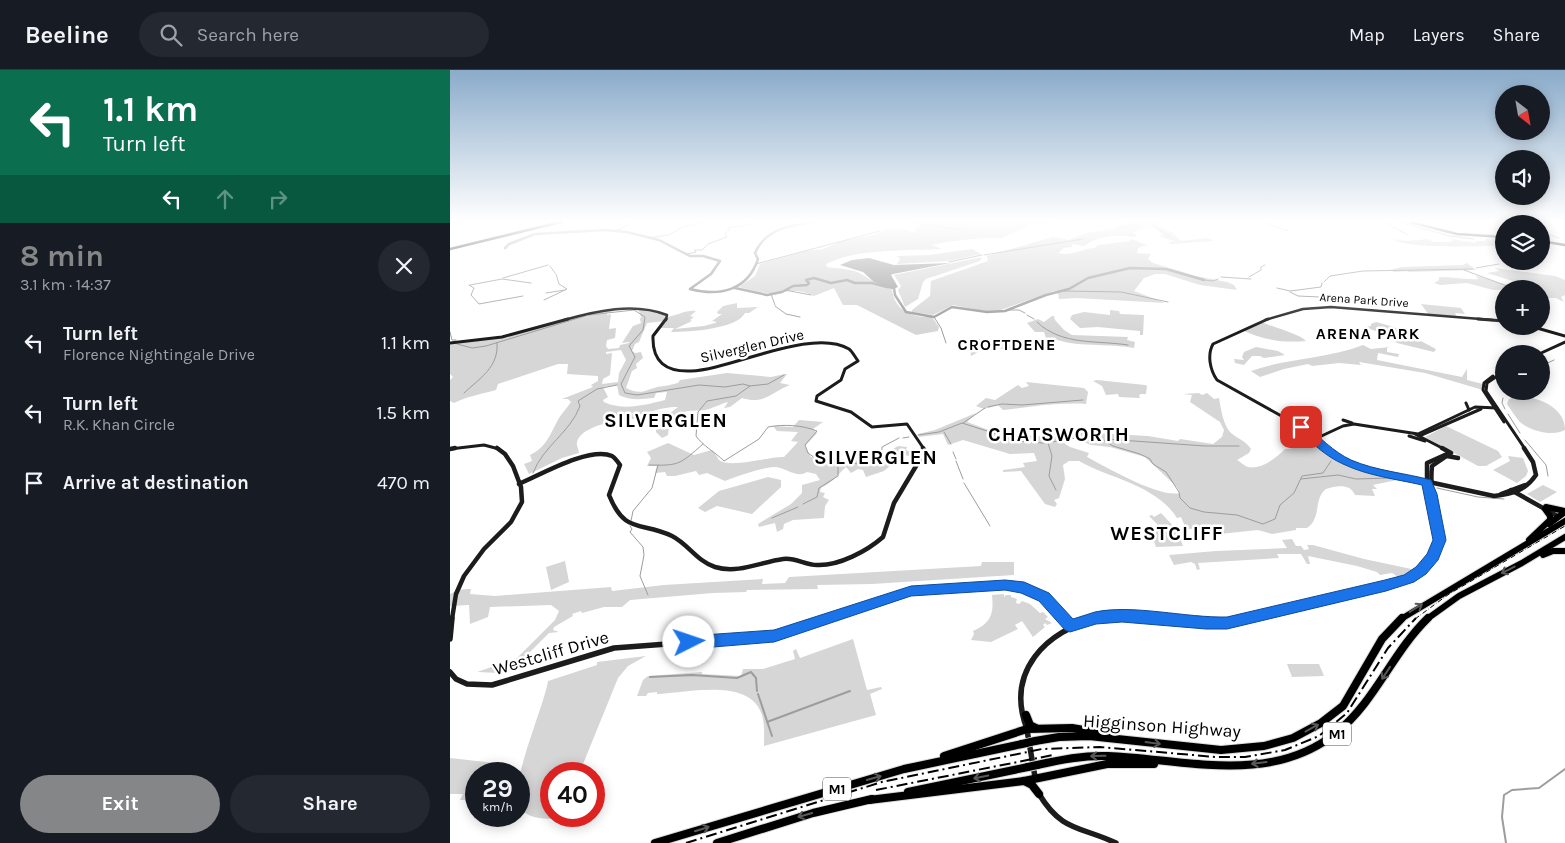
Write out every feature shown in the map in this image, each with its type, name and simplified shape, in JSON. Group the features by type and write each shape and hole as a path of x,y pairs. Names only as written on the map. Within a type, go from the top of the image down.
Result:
{"highway":[{"path":"1545,508 1563,517"},
{"path":"1518,549 1550,520 1550,516 1545,508"},
{"path":"1539,531 1563,517"},
{"name":"Higginson Highway","path":"655,843 904,769 1059,737 1089,736 1202,749 1234,750 1264,746 1293,738 1308,731 1343,706 1382,639 1404,616 1518,549 1563,517"},
{"name":"M1","path":"717,843 798,816 846,804 1062,760 1107,756 1205,765 1246,765 1283,759 1306,751 1336,734 1359,711 1406,643 1426,620 1456,597 1530,558 1565,537"},
{"path":"1530,558 1550,552 1565,551"},
{"path":"1024,713 1031,728"},
{"path":"904,769 1031,728 1072,728 1136,740"},
{"path":"869,800 1024,781 1107,764 1205,765"},
{"path":"1024,781 1032,785 1039,794"}],"street":[{"name":"Arena Park Drive","path":"1247,397 1221,383 1214,376 1211,368 1212,346 1226,336 1293,310 1324,307 1495,320"},
{"name":"Silverglen Drive","path":"451,343 502,337 589,313 630,309 657,311 667,315 666,320 652,336 654,355 661,364 686,371 703,370 800,344 822,343 839,346 847,349 858,361 845,370 841,380 816,396 816,401 848,411 872,427 907,424 925,451 894,503 883,537 849,556 820,565 786,558 746,568 720,568 706,563 672,537 626,523 615,508 609,495 620,465 618,460 610,456 595,455 567,462 520,484"},
{"path":"1550,332 1564,338 1560,343 1550,348"},
{"path":"1247,397 1298,425 1330,452 1352,464 1486,495 1524,488 1532,482 1536,475 1536,469 1484,390 1487,383 1495,377"},
{"path":"1466,403 1469,410"},
{"path":"1414,435 1479,406 1496,409"},
{"path":"1414,435 1444,425 1478,409 1496,409"},
{"path":"1315,439 1339,428 1344,422 1414,435 1458,458"},
{"path":"1444,425 1452,427"},
{"path":"1339,428 1362,428 1414,435 1448,454"},
{"path":"1310,434 1320,437"},
{"path":"450,449 480,445 499,448 512,463 520,484 522,500 516,515 476,559 461,582 453,605 450,639"},
{"path":"1440,450 1443,453 1441,456"},
{"path":"1024,713 1023,693 1026,675 1036,654 1052,637 1070,626 1096,618 1116,616 1206,624 1234,622 1414,576 1428,564 1439,544 1440,537 1429,483 1426,477 1427,463 1448,454"},
{"path":"1429,483 1432,466 1448,454"},
{"path":"1416,480 1426,477"},
{"path":"1512,491 1532,482"},
{"path":"1524,488 1523,492 1526,497"},
{"path":"1512,491 1545,508"},
{"path":"1512,491 1526,497"},
{"name":"Westcliff Drive","path":"450,672 454,678 466,684 480,686 498,684 592,653 614,648 774,636 911,591 1005,585 1024,588 1047,599 1070,626"},
{"path":"1031,728 1039,794 1050,811 1067,825 1116,843"}],"shaded area":[{"path":"781,258 841,258 826,264 827,267 859,273 880,285 892,289 896,303 901,308 918,316 932,317 939,327 938,331 916,335 857,305 843,305 834,288 814,296 801,291 767,293 739,287 755,276 760,264"},
{"path":"869,258 894,265 950,263 893,274 891,275 898,287 893,289 874,282 863,272 840,265 852,260"},
{"path":"962,258 948,261 897,264 900,259"},
{"path":"981,258 980,261 926,279 923,282 918,299 905,307 898,290 901,286 894,275"},
{"path":"987,258 1149,258 1153,263 1196,276 1227,282 1234,285 1237,290 1200,285 1165,274 1155,274 1144,278 1134,291 1165,303 1077,298 1059,299 1058,293 1054,291 998,311 985,311 953,305 933,315 912,312 930,296 931,281 988,261"},
{"path":"1467,263 1476,270 1394,272 1391,270 1401,267 1463,265"},
{"path":"1498,270 1510,270 1555,276 1565,280 1565,295 1561,297 1564,302 1556,298 1550,298 1550,280 1510,280 1487,273 1499,271"},
{"path":"1439,277 1479,279 1476,277 1495,281 1495,290 1467,283 1440,285 1434,283 1439,280"},
{"path":"737,303 737,308 758,307 749,313 745,313 733,323 700,330 671,332 674,328 658,328 665,321 647,323 639,342 635,344 632,351 635,353 641,352 643,358 636,364 637,368 632,371 626,388 642,392 678,383 680,380 727,373 771,377 787,374 780,383 790,385 762,399 750,400 742,398 730,407 724,408 728,402 705,410 682,412 673,419 668,435 662,438 656,432 656,424 678,407 668,407 638,415 635,419 621,420 594,427 580,436 577,442 579,453 562,458 529,474 524,464 532,461 530,455 544,444 571,402 568,399 562,399 593,387 591,385 598,381 598,376 567,374 568,364 558,364 498,384 496,390 454,403 450,401 450,380 453,377 450,374 450,343 498,338 583,314 621,309 607,313 607,315 611,314 609,329 616,328 615,338 607,340 606,346 608,349 619,348 620,345 629,343 622,343 633,326 641,323 638,309 653,311 668,317 696,311 690,316 694,317 690,320 692,321 675,329 715,323 717,322 712,321 722,314 717,312 723,306","holes":["621,350 626,360 619,373 618,382 602,384 603,379 610,375 612,353 606,354 606,352","617,385 619,395 632,399 654,398 656,393 667,392 665,400 642,405 626,407 604,402 603,400 608,397 603,387"]},
{"path":"1421,304 1461,308 1465,314 1455,313 1457,317 1429,315"},
{"path":"1110,310 1119,311 1120,314 1144,315 1143,335 1140,335 1140,331 1098,327 1080,328 1070,319 1072,315 1084,312 1110,315"},
{"path":"1054,316 1055,320 1064,330 1072,335 1128,337 1127,340 1135,342 1134,348 1078,344 1046,338 1044,332 1035,332 1027,323 1038,319 1044,322"},
{"path":"1262,322 1303,338 1306,341 1289,342 1273,340 1242,330"},
{"path":"1376,322 1394,327 1436,349 1434,352 1397,343 1389,336 1365,327 1371,326 1371,324"},
{"path":"976,339 1002,341 1018,349 1007,350 989,346 971,356 970,347"},
{"path":"1363,345 1371,349 1390,347 1387,348 1387,352 1399,354 1398,357 1378,353 1377,360 1462,377 1467,369 1467,380 1483,384 1483,390 1425,373 1359,362 1361,365 1339,363 1312,366 1308,364 1260,377 1251,371 1279,363 1349,350"},
{"path":"1256,347 1278,351 1285,355 1264,358 1252,356 1244,365 1235,363 1234,359 1244,360 1242,357 1244,352"},
{"path":"1093,381 1145,385 1147,386 1146,394 1139,395 1140,398 1119,397 1118,394 1106,395 1102,386"},
{"path":"1026,382 1084,388 1088,392 1086,404 1055,404 1003,410 998,405 984,409 976,406 986,398 995,400 1018,385 1022,388 1029,386"},
{"path":"1199,393 1202,395 1207,393 1214,399 1219,398 1228,430 1251,449 1249,453 1237,460 1248,467 1264,465 1285,449 1299,444 1310,434 1340,458 1396,476 1397,480 1373,485 1377,489 1372,489 1375,496 1355,495 1353,491 1342,486 1326,489 1320,498 1312,524 1307,528 1296,528 1296,530 1272,534 1258,530 1220,534 1207,528 1186,529 1181,517 1177,518 1168,507 1145,490 1079,461 1069,461 1063,465 1065,479 1059,498 1054,500 1057,504 1055,507 1045,504 1021,471 1003,472 1003,470 1025,467 1023,463 1037,461 1034,453 1010,454 963,440 948,445 943,434 919,437 918,434 935,430 976,413 967,422 1013,439 1015,435 1056,437 1067,431 1148,436 1213,444 1222,437 1224,430 1220,422 1190,402 1192,395 1183,394","holes":["1075,438 1091,445 1110,447 1145,457 1177,487 1180,493 1171,493 1147,487 1087,457 1089,453 1070,447 1061,441"]},
{"path":"1509,400 1542,401 1555,409 1560,415 1564,422 1565,430 1548,433 1529,428 1519,421 1507,404"},
{"path":"799,420 823,422 813,429 817,433 805,446 811,457 861,461 868,459 876,464 879,462 877,459 898,446 907,447 906,450 919,455 917,457 903,455 884,471 866,477 863,470 858,469 851,473 846,467 833,480 821,488 820,492 825,493 823,497 829,500 825,506 824,518 793,520 784,524 783,529 777,532 775,523 759,527 758,524 791,504 802,493 802,485 820,480 816,474 807,472 799,474 770,467 725,481 707,473 699,475 696,471 667,476 665,472 655,473 657,466 647,466 651,458 647,452 668,443 694,455 712,450 719,460 732,463 784,457 798,442 791,441 798,432 777,431 773,426 793,427"},
{"path":"1446,426 1498,451 1502,457 1486,466 1478,466 1425,437"},
{"path":"1508,456 1523,458 1528,471 1526,476 1517,483 1493,470 1510,461"},
{"path":"768,477 781,480 781,487 752,514 717,506 705,512 698,508 719,491"},
{"path":"1543,485 1557,492 1540,502 1527,494"},
{"path":"1161,513 1177,530 1183,546 1156,547 1154,541 1157,524 1149,516 1152,515 1154,517"},
{"path":"1292,539 1296,546 1301,546 1304,550 1309,549 1307,545 1313,545 1364,559 1421,571 1403,580 1392,573 1380,575 1377,572 1357,566 1308,556 1310,564 1307,564 1301,554 1277,554 1279,558 1198,563 1200,569 1197,570 1195,564 1191,562 1174,565 1169,555 1287,548 1282,540"},
{"path":"565,561 569,582 551,590 546,567"},
{"path":"982,562 1014,562 1014,575 872,584 817,585 818,589 747,590 746,592 630,600 622,607 604,607 582,613 581,611 572,614 573,616 554,627 553,630 559,632 549,633 518,664 520,667 499,673 477,672 506,662 506,664 512,663 555,620 559,611 551,605 490,607 488,617 470,624 469,605 450,606 450,594 465,589 471,589 470,594 495,596 611,587 612,591 664,585 763,579 762,584 785,583 789,577 981,566"},
{"path":"1004,594 1004,597 1011,595 1011,597 1017,599 1016,603 1019,604 1022,601 1030,604 1040,613 1043,612 1048,617 1045,619 1052,623 1047,625 1045,623 1043,625 1045,627 1033,637 1022,621 1015,625 1018,629 991,642 971,640 974,634 973,631 984,625 992,613 992,595"},
{"path":"853,639 867,690 881,687 882,689 870,694 876,715 764,746 762,715 755,703 745,696 731,691 700,690 657,694 657,692 648,693 646,696 637,696 643,680 648,676 702,672 702,674 741,676 743,669 763,669 795,659 793,651 796,649 800,658"},
{"path":"646,656 628,666 618,678 584,762 540,762 540,818 530,815 530,762 523,762 548,681 597,665 597,662"},
{"path":"1287,664 1319,664 1324,676 1292,677"},
{"path":"450,758 486,762 465,762 465,800 460,800 463,794 450,794"}],"waterway":[{"path":"710,258 720,261 711,274 690,289 712,292 732,289 747,278 753,270 758,258"},
{"path":"756,264 778,258"},
{"path":"949,262 968,258"},
{"path":"503,278 548,265"},
{"path":"1249,277 1261,270 1261,267 1265,265"},
{"path":"1476,268 1495,265"},
{"path":"550,266 555,273"},
{"path":"888,287 894,288 895,295 906,312 934,317 952,307 987,312 1005,311 1046,295 1069,289 1088,278 1130,268 1166,269 1204,280"},
{"path":"1324,282 1330,276 1363,271 1473,269"},
{"path":"1464,270 1495,282"},
{"path":"556,274 559,284 567,289 565,290"},
{"path":"1221,277 1251,279"},
{"path":"735,288 767,295 782,292 793,286 807,285 809,283 806,280 814,278 831,283 847,280 855,283 872,283 887,287"},
{"path":"470,285 502,279 531,283"},
{"path":"1204,280 1213,281 1218,279"},
{"path":"1277,288 1290,291 1321,287 1322,283"},
{"path":"469,285 474,288 471,295 479,304 523,296"},
{"path":"544,300 565,290"},
{"path":"546,293 565,290"},
{"path":"785,290 811,295"},
{"path":"1064,291 1121,292 1168,302"},
{"path":"1290,292 1298,296 1320,297"},
{"path":"771,294 775,305"},
{"path":"775,306 786,314 800,317"},
{"path":"589,315 634,310 645,317 643,330 629,346 635,357 621,384 625,393 637,395 699,385 725,387 743,384 750,386"},
{"path":"1009,310 1019,310 1025,313"},
{"path":"1027,315 1034,319"},
{"path":"457,344 472,348 486,346 585,316"},
{"path":"934,317 941,328 946,343"},
{"path":"1037,322 1047,330 1068,339 1128,345"},
{"path":"450,332 452,340 456,340"},
{"path":"464,393 492,365 497,351 497,343"},
{"path":"1550,362 1554,360"},
{"path":"750,386 768,384 784,375"},
{"path":"533,473 543,455 576,416 580,406 578,401 597,389 617,385"},
{"path":"750,386 736,396 707,401 698,412 696,436 724,461 759,439 768,427 774,426 799,426 817,431 805,445 808,453 815,458 873,466 881,464 882,447 899,438"},
{"path":"988,407 1002,404 1022,405 1083,400"},
{"path":"1503,400 1505,409"},
{"path":"963,423 985,408"},
{"path":"1508,414 1520,433"},
{"path":"918,435 939,432 962,423 1018,441 1042,443 1058,441"},
{"path":"944,432 951,444"},
{"path":"903,438 909,437"},
{"path":"1063,439 1098,437 1113,446 1140,454 1150,459 1153,464 1166,472 1179,492 1180,498 1190,508 1204,512 1237,515 1263,524 1275,519 1280,505 1294,493 1302,476 1323,473 1331,461"},
{"path":"1105,439 1205,446 1239,446"},
{"path":"1525,440 1546,465 1548,476"},
{"path":"1048,443 1052,456 1049,476 1056,490"},
{"path":"658,465 674,464 684,460 703,444"},
{"path":"953,452 956,459"},
{"path":"803,504 817,497 819,488 838,476 838,467 835,461"},
{"path":"956,461 963,479"},
{"path":"649,465 658,465"},
{"path":"631,521 633,511 652,488 658,465"},
{"path":"1301,479 1338,475 1356,479 1390,478 1420,484"},
{"path":"964,483 990,526"},
{"path":"1437,488 1478,497 1504,499"},
{"path":"772,518 798,507"},
{"path":"630,526 632,529 630,532 643,547 644,555 640,576 648,595"},
{"path":"650,677 692,675 737,678 751,672 756,678 757,691"},
{"path":"767,722 850,691"},
{"path":"758,694 767,722"},
{"path":"767,722 772,736"},
{"path":"1506,843 1502,817 1504,795 1512,790 1539,788 1565,769"}],"railway":[{"path":"1415,619 1449,594 1565,526"},
{"path":"686,843 882,782 1042,749 1100,747 1216,757 1245,757 1285,750 1319,736 1347,713 1388,648 1415,619"},
{"path":"876,790 1053,755"}],"district":[{"name":"ARENA PARK","path":"1368,333"},
{"name":"CROFTDENE","path":"1007,344"},
{"name":"SILVERGLEN","path":"666,420"},
{"name":"CHATSWORTH","path":"1059,434"},
{"name":"SILVERGLEN","path":"876,457"},
{"name":"WESTCLIFF","path":"1167,533"}],"route":[{"path":"689,642 774,636 911,591 1005,585 1024,588 1044,597 1070,626 1082,621 1107,616 1206,624 1242,620 1399,582 1414,576 1428,564 1440,540 1427,483 1370,470 1346,462 1324,448 1301,427"}]}
